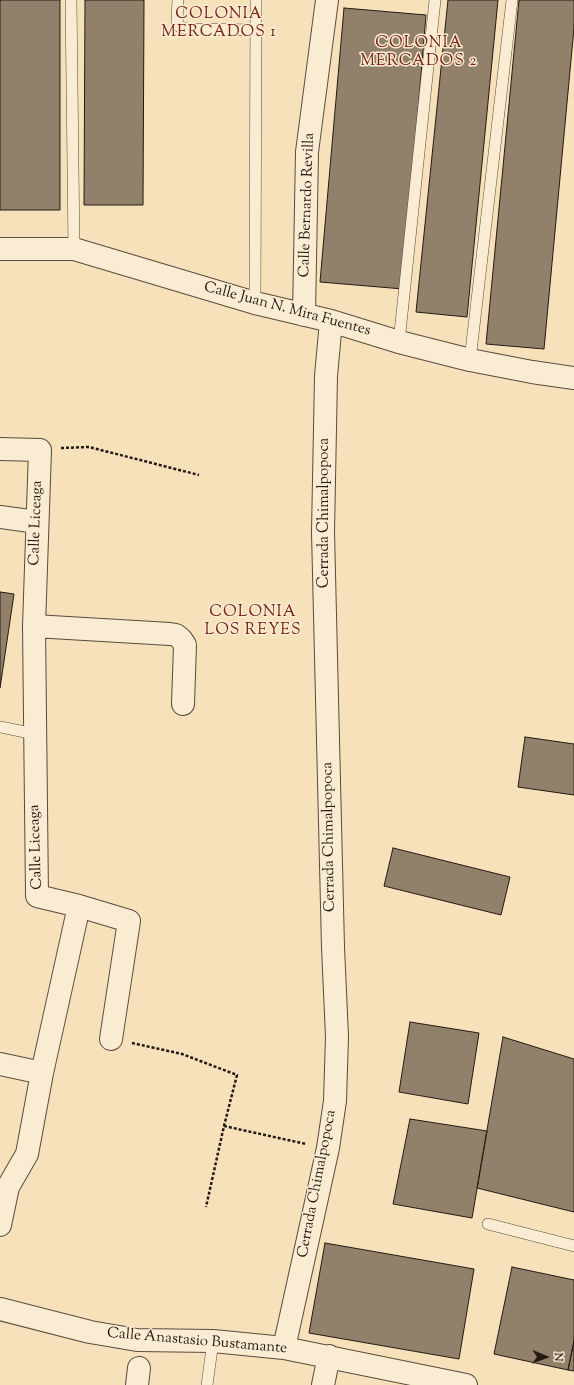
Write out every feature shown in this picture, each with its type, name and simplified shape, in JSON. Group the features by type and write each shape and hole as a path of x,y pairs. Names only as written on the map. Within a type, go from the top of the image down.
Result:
{"street":[{"name":"Calle Bernardo Revilla","path":"304,315 307,152 326,0"},
{"name":"Calle Juan N. Mira Fuentes","path":"0,249 74,249 399,342 470,360 532,372 574,378"},
{"name":"Cerrada Chimalpopoca","path":"284,1348 328,1148 335,1101 337,1037 323,532 326,376 331,322"},
{"path":"0,449 40,450"},
{"name":"Calle Liceaga","path":"40,450 34,626 37,896 79,906"},
{"path":"0,517 37,522"},
{"path":"34,626 176,635 185,645 183,704"},
{"path":"0,1224 8,1187 27,1154 42,1073 79,906 129,921 111,1038"},
{"path":"0,1064 42,1073"},
{"name":"Calle Anastasio Bustamante","path":"0,1309 90,1332 137,1340 213,1341 284,1348 466,1385"},
{"path":"323,1385 329,1356"}],"lane":[{"path":"71,0 74,249"},
{"path":"178,0 177,21 180,27 186,29 256,30"},
{"path":"255,302 256,0"},
{"path":"399,342 435,0"},
{"path":"470,360 512,0"},
{"path":"0,727 35,734"},
{"path":"488,1224 574,1246"},
{"path":"208,1385 213,1341"}],"path":[{"path":"40,450 89,447 199,475"},
{"path":"111,1038 182,1054 237,1075 206,1206"},
{"path":"224,1126 328,1148"}],"building":[{"path":"0,0 60,0 60,210 0,210"},
{"path":"85,0 144,0 143,205 84,205"},
{"path":"448,0 498,0 467,317 416,312"},
{"path":"519,0 574,0 574,28 544,349 486,344"},
{"path":"344,8 426,15 403,289 320,282"},
{"path":"0,592 14,594 0,688"},
{"path":"525,737 574,744 574,795 518,787"},
{"path":"393,848 510,877 501,915 384,886"},
{"path":"410,1022 479,1033 468,1104 399,1092"},
{"path":"503,1037 574,1059 574,1212 477,1188"},
{"path":"410,1119 487,1131 472,1218 393,1204"},
{"path":"325,1243 474,1269 459,1359 309,1333"},
{"path":"512,1267 574,1280 574,1341 568,1370 494,1354"},
{"path":"574,1341 574,1371 568,1370"}],"district":[{"name":"COLONIA MERCADOS 1","path":"219,24"},
{"name":"COLONIA MERCADOS 2","path":"419,53"},
{"name":"COLONIA LOS REYES","path":"253,622"}]}
